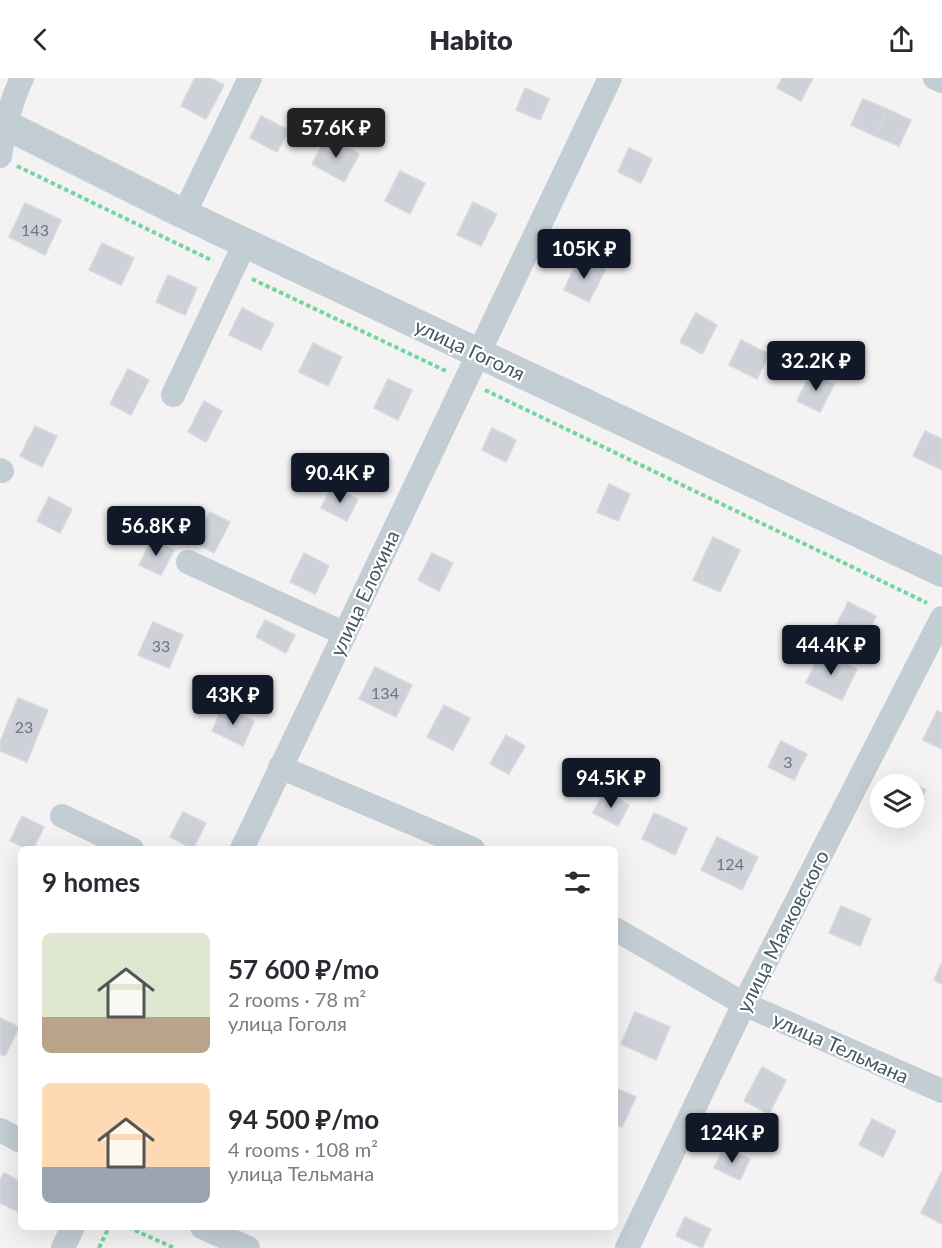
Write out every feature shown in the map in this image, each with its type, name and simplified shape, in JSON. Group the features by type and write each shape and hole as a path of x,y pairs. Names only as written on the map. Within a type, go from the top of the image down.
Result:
{"street":[{"path":"0,156 3,123 22,78"},
{"path":"184,214 250,78"},
{"name":"улица Елохина","path":"243,846 610,78"},
{"path":"935,78 942,81"},
{"name":"улица Гоголя","path":"3,123 184,214 942,572"},
{"path":"173,396 245,243"},
{"path":"188,562 345,634"},
{"name":"улица Маяковского","path":"627,1248 744,1004 942,618"},
{"path":"280,767 466,846"},
{"path":"62,816 126,846"},
{"name":"улица Тельмана","path":"618,931 744,1004 942,1091"},
{"path":"0,1130 18,1139"},
{"path":"63,1248 72,1230"},
{"path":"209,1230 248,1248"}],"path":[{"path":"99,1248 108,1230"},
{"path":"135,1230 174,1248"}],"building":[{"path":"195,78 210,78 224,85 206,119 181,106"},
{"path":"782,78 813,78 801,101 777,88"},
{"path":"525,88 549,99 540,120 516,110"},
{"path":"863,99 887,109 875,136 851,125"},
{"path":"887,109 911,120 899,146 875,136"},
{"path":"261,116 289,130 277,152 250,138"},
{"path":"327,136 359,154 344,182 312,164"},
{"path":"629,148 652,159 641,183 618,172"},
{"path":"400,171 425,183 410,214 385,201"},
{"path":"473,202 497,214 481,246 457,235"},
{"path":"25,203 61,220 45,255 9,237"},
{"path":"102,243 134,258 121,285 89,270"},
{"path":"579,258 605,270 589,302 564,290"},
{"path":"168,275 197,288 185,315 156,302"},
{"path":"242,308 274,324 261,350 229,335"},
{"path":"696,313 717,325 702,354 680,342"},
{"path":"741,340 769,354 757,379 729,365"},
{"path":"313,343 342,357 328,386 299,372"},
{"path":"128,369 149,380 131,415 110,404"},
{"path":"811,373 834,384 820,412 797,401"},
{"path":"388,379 412,390 398,420 374,408"},
{"path":"204,401 222,411 206,442 188,432"},
{"path":"35,426 57,436 42,467 20,456"},
{"path":"492,428 516,440 506,462 482,450"},
{"path":"925,431 942,439 942,470 913,456"},
{"path":"609,484 630,494 618,521 597,512"},
{"path":"332,486 358,499 347,521 321,508"},
{"path":"49,497 72,509 60,533 37,521"},
{"path":"210,512 230,522 214,553 194,542"},
{"path":"713,537 740,550 720,592 693,580"},
{"path":"152,539 174,550 161,575 139,565"},
{"path":"304,553 329,566 315,594 290,582"},
{"path":"432,553 453,563 439,591 418,580"},
{"path":"848,602 876,616 865,640 836,626"},
{"path":"265,620 295,635 286,653 256,637"},
{"path":"153,622 183,635 169,668 138,655"},
{"path":"821,652 857,669 842,700 806,683"},
{"path":"375,667 412,685 396,717 359,699"},
{"path":"18,698 48,710 27,762 0,751 0,742"},
{"path":"444,705 470,718 453,750 427,737"},
{"path":"223,706 254,721 243,746 212,731"},
{"path":"937,711 942,713 942,749 923,740"},
{"path":"506,735 525,746 509,774 490,764"},
{"path":"781,741 807,754 794,780 768,767"},
{"path":"604,791 629,805 618,826 593,813"},
{"path":"183,812 206,823 194,846 187,846 170,837"},
{"path":"654,813 687,828 675,855 642,839"},
{"path":"22,816 44,827 34,846 21,846 10,841"},
{"path":"717,837 758,857 742,890 701,870"},
{"path":"841,906 871,919 860,946 829,933"},
{"path":"942,962 942,984 934,980"},
{"path":"635,1012 670,1027 656,1060 621,1044"},
{"path":"0,1018 18,1027 18,1029 5,1056 0,1054"},
{"path":"762,1067 786,1080 769,1114 744,1101"},
{"path":"618,1089 636,1097 622,1127 618,1125"},
{"path":"872,1119 896,1131 883,1157 859,1145"},
{"path":"724,1147 750,1159 740,1180 714,1168"},
{"path":"942,1171 942,1224 921,1213"},
{"path":"4,1173 18,1180 18,1212 0,1203 0,1180"},
{"path":"685,1217 711,1229 702,1248 676,1236"}]}
